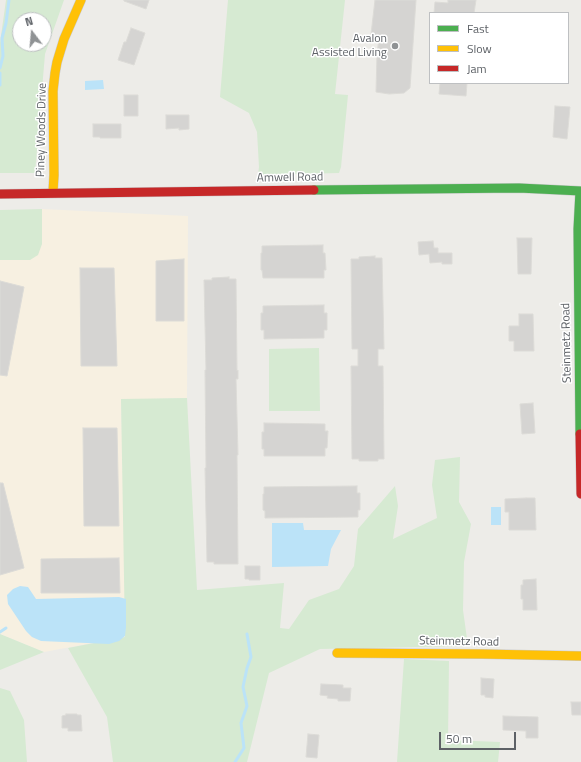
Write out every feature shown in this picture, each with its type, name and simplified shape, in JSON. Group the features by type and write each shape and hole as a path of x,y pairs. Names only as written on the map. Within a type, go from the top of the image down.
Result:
{"street":[{"name":"Piney Woods Drive","path":"53,192 53,91 55,73 64,39 81,0"},
{"name":"Amwell Road","path":"0,194 53,192 488,188 580,191"},
{"name":"Steinmetz Road","path":"580,191 578,230 581,494"},
{"name":"Steinmetz Road","path":"337,653 581,656"}],"shaded area":[{"path":"42,209 188,216 187,398 121,400 126,585 125,637 44,652 0,634 0,260 30,260 42,244"}],"green space":[{"path":"6,0 64,0 52,34 52,12 12,12 12,52 46,52 35,173 0,173 0,43"},
{"path":"228,0 345,0 335,94 348,95 341,167 339,173 258,175 257,132 249,113 220,97"},
{"path":"42,209 42,244 38,255 30,260 0,260 0,210"},
{"path":"319,348 320,411 269,411 269,349"},
{"path":"187,398 197,590 284,583 280,628 289,629 309,600 339,589 354,566 358,529 395,486 398,506 393,539 437,518 432,485 435,460 460,457 459,502 471,524 464,562 463,610 468,646 320,649 269,673 247,762 113,762 107,717 68,648 125,637 121,399"},
{"path":"0,634 44,652 0,670"},
{"path":"404,659 449,661 448,740 500,742 498,762 397,762"},
{"path":"0,688 10,691 24,720 27,762 0,762"}],"water":[{"path":"103,80 104,89 85,90 85,81"},
{"path":"491,507 501,507 501,525 491,525"},
{"path":"272,523 303,523 304,530 341,530 331,549 328,566 272,567"},
{"path":"20,586 28,587 36,599 119,597 126,599 125,636 119,641 109,644 41,641 32,637 26,631 8,604 7,595 13,589"}],"building":[{"path":"124,0 149,0 146,9"},
{"name":"Avalon Assisted Living","path":"375,0 416,0 410,88 404,93 389,94 376,92 379,38 371,34"},
{"path":"448,0 476,0 474,12 434,12 435,2 448,3"},
{"path":"131,28 145,33 134,65 118,60 124,42 126,42"},
{"path":"440,84 467,84 466,96 439,94"},
{"path":"124,95 138,95 138,116 124,116"},
{"path":"555,106 570,107 567,139 553,137"},
{"path":"166,115 189,115 189,129 166,129"},
{"path":"93,124 121,124 121,138 93,137"},
{"path":"517,238 532,238 531,274 518,274"},
{"path":"433,241 434,248 438,248 438,253 452,253 452,264 442,264 442,262 430,263 429,254 419,255 418,242"},
{"path":"323,245 326,270 324,270 324,278 263,278 261,270 262,246"},
{"path":"375,256 375,258 382,258 384,349 378,349 378,366 383,366 384,459 378,459 378,461 359,461 359,459 352,459 351,366 358,366 358,349 352,349 351,259"},
{"path":"184,259 184,321 156,321 156,261"},
{"path":"80,268 114,268 117,366 81,366"},
{"path":"229,277 229,279 236,279 237,371 238,370 238,379 236,379 238,564 214,564 214,562 207,562 204,280"},
{"path":"0,281 24,287 7,376 0,375"},
{"path":"324,305 324,313 327,313 327,330 324,330 324,338 264,339 264,330 261,330 261,313 263,313 263,306"},
{"path":"519,314 533,314 534,351 514,351 514,341 509,341 509,326 519,326"},
{"path":"533,403 535,433 522,434 520,404"},
{"path":"264,423 325,424 325,431 328,431 325,456 264,456 264,449 262,449 262,432 264,432"},
{"path":"83,428 117,428 119,526 84,526"},
{"path":"0,483 3,483 24,568 0,575"},
{"path":"357,486 357,493 360,493 360,510 358,510 358,517 265,518 265,511 263,510 264,487"},
{"path":"535,498 536,530 509,530 509,512 505,512 505,499"},
{"path":"119,558 120,593 41,593 41,559"},
{"path":"245,566 260,566 260,580 245,579"},
{"path":"536,579 537,610 523,610 521,585 523,585 523,580"},
{"path":"481,678 494,679 493,698 481,695"},
{"path":"321,684 343,685 343,688 351,688 350,701 338,701 338,699 327,698 328,696 320,695"},
{"path":"571,702 581,702 581,715 572,715"},
{"path":"66,714 81,715 82,731 68,731 68,728 62,728 62,716"},
{"path":"503,716 538,717 538,738 526,738 526,731 503,730"},
{"path":"308,734 319,735 317,758 306,757"}],"waterway":[{"path":"0,68 3,56 2,38 6,23 9,0"},
{"path":"0,73 0,85"},
{"path":"0,632 6,628"},
{"path":"235,762 244,748 241,723 247,706 243,687 251,657 247,634"}],"traffic: fast":[{"path":"314,190 519,188 581,191"},
{"path":"580,191 578,229 580,434"}],"traffic: slow":[{"path":"53,192 53,91 55,73 64,39 81,0"},
{"path":"337,653 581,656"}],"traffic: jam":[{"path":"0,194 314,190"},
{"path":"580,434 581,494"}],"place":[{"name":"Avalon Assisted Living","path":"395,46"}]}
